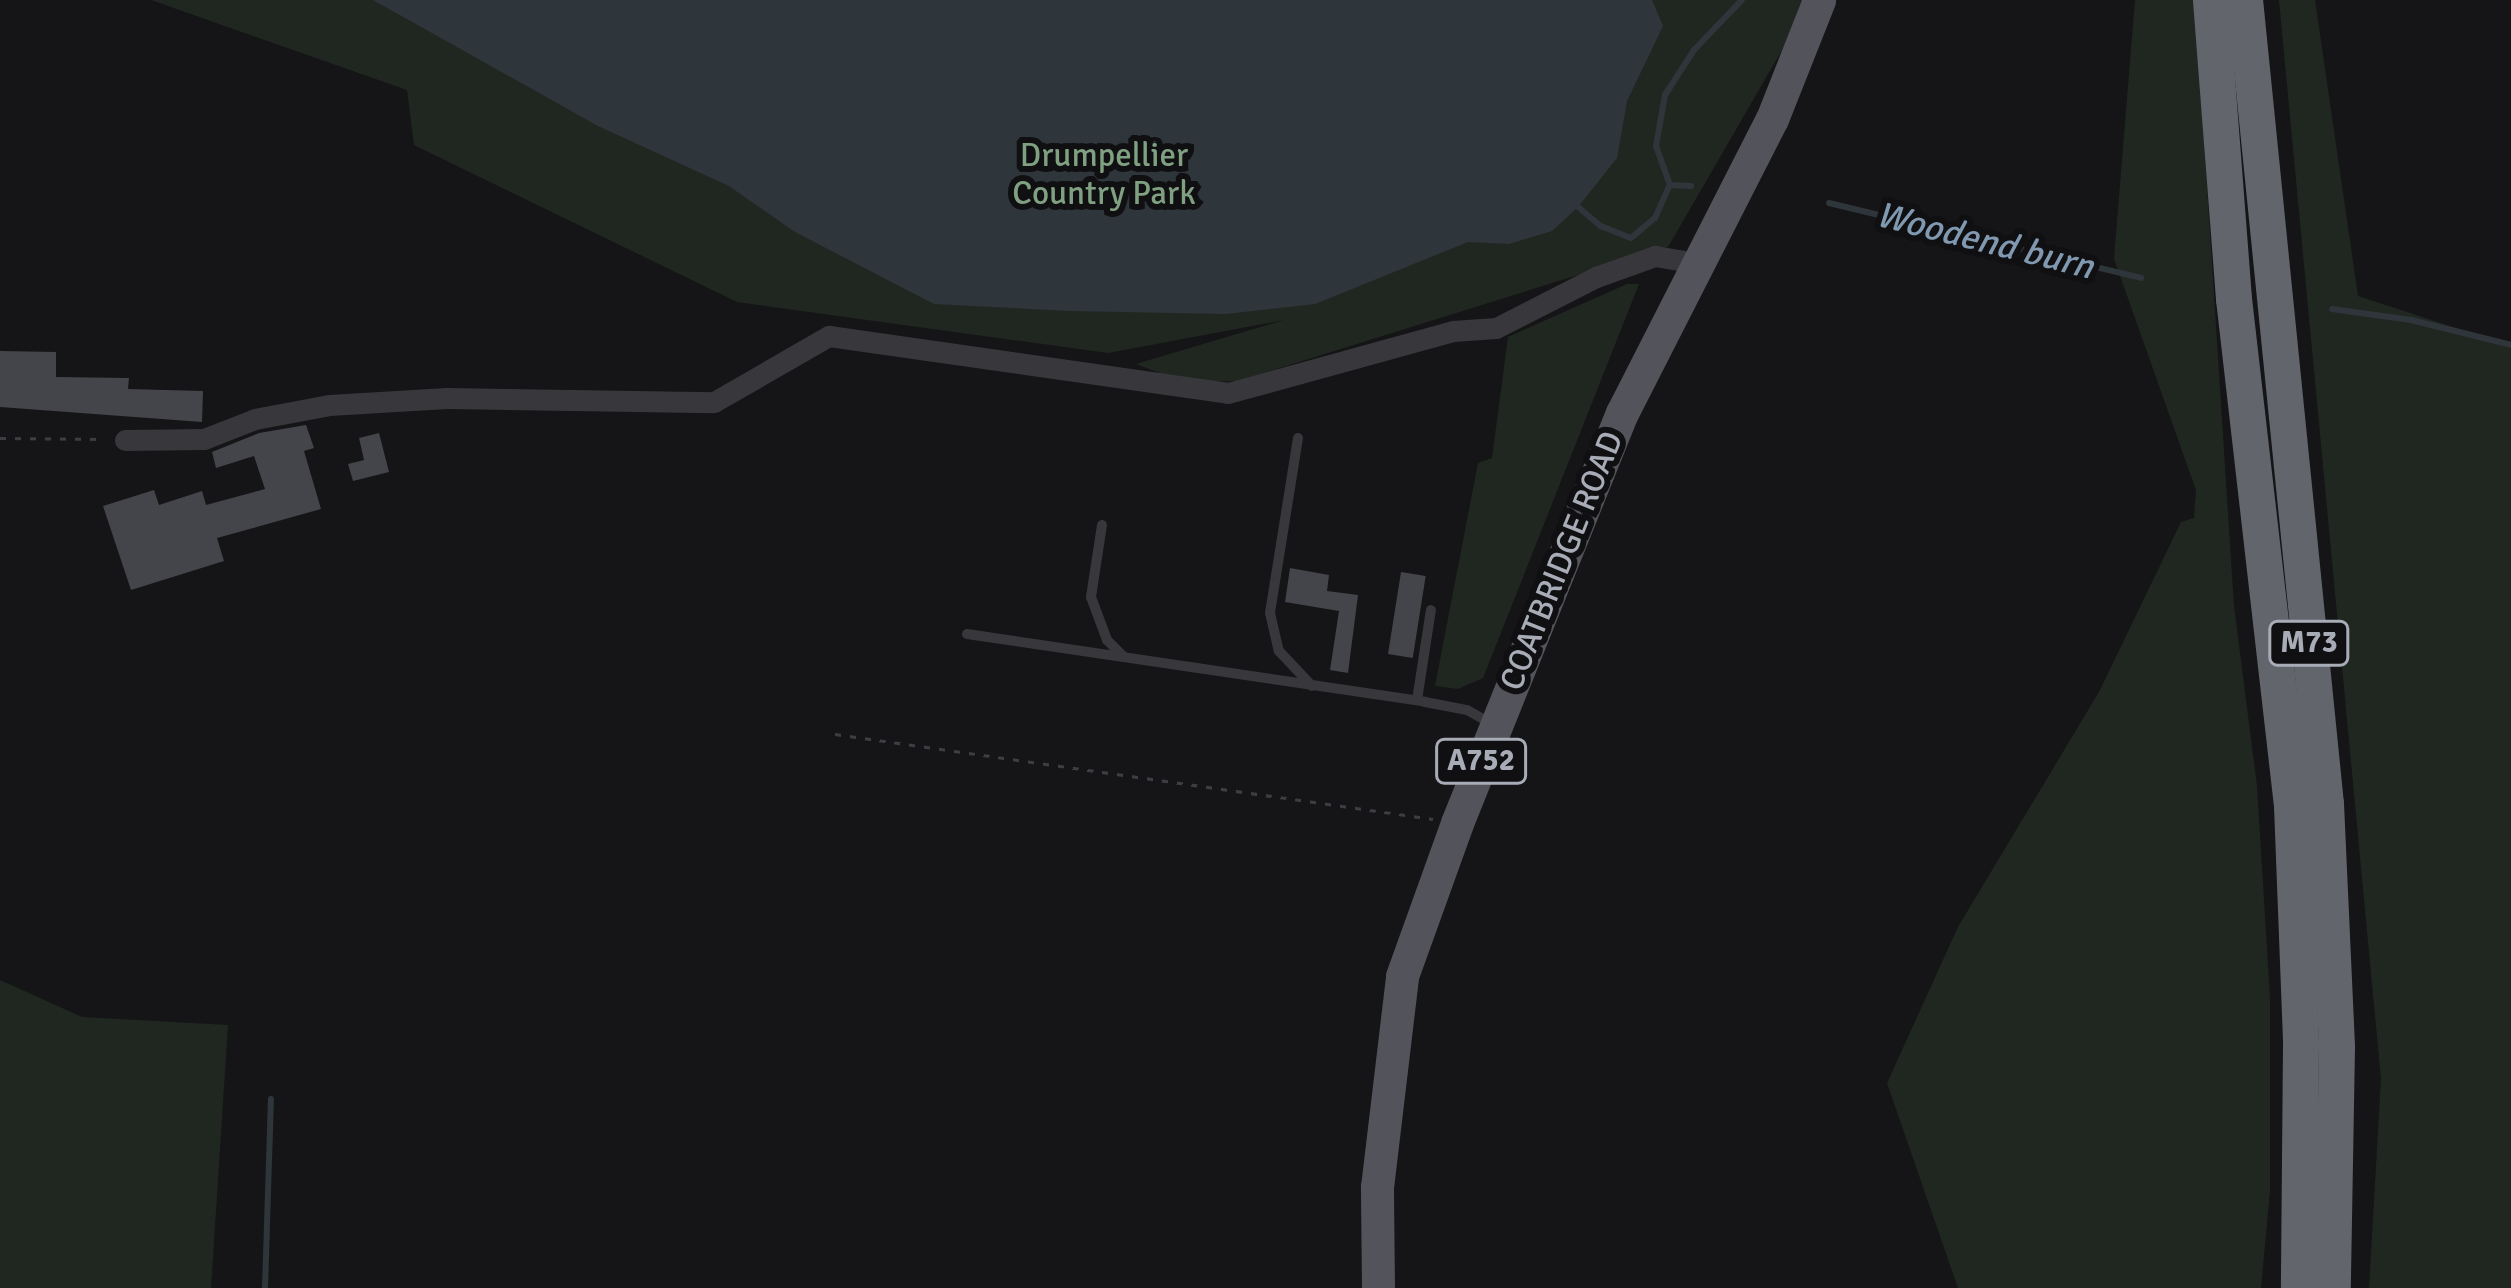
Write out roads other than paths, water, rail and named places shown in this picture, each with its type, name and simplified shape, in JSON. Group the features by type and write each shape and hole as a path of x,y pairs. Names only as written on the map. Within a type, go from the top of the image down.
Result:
{"highway":[{"name":"M73","path":"2211,0 2234,298 2291,806 2301,1045 2299,1288"},
{"name":"M73","path":"2245,0 2326,804 2337,1047 2333,1288"}],"main road":[{"name":"A752","path":"1696,263 1772,119 1819,0"},
{"name":"COATBRIDGE ROAD","path":"1378,1288 1377,1187 1402,976 1495,725 1622,413 1696,263"}],"street":[{"path":"125,440 204,439 255,419 329,405 448,398 714,402 829,336 1228,393 1453,331 1496,328 1597,277 1655,256 1696,263"}],"lane":[{"path":"1298,438 1270,614 1279,651 1312,686"},
{"path":"1102,525 1091,597 1107,640 1125,658"},
{"path":"1417,700 1431,610"},
{"path":"967,634 1417,700 1467,710 1495,725"}],"waterway":[{"path":"1670,185 1656,146 1665,95 1694,50 1742,0"},
{"name":"Woodend burn","path":"1578,207 1601,226 1631,238 1655,218 1670,185 1691,186"},
{"name":"Woodend burn","path":"1829,203 2141,278"},
{"name":"Woodend burn","path":"2332,309 2411,320 2511,345"},
{"path":"265,1288 271,1099"}],"park label":[{"name":"Drumpellier Country Park","path":"1104,175"}]}
